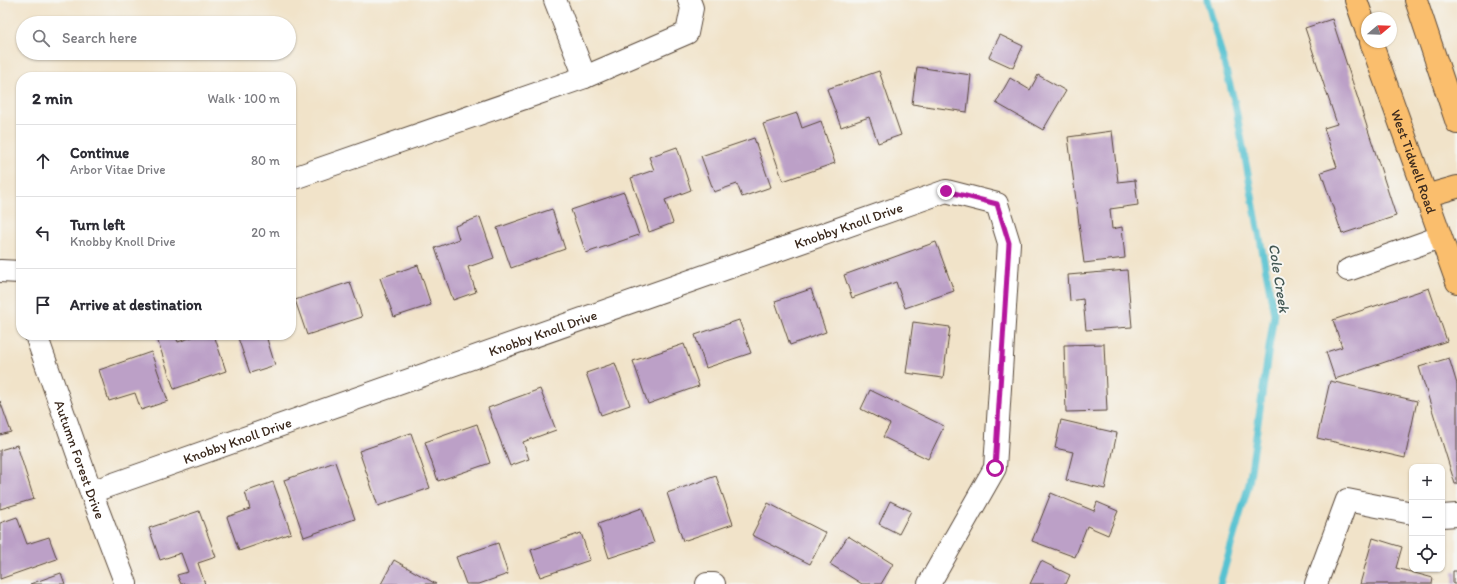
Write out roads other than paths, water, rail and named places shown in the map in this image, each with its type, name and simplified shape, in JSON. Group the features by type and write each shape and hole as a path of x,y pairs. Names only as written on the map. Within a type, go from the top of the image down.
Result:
{"main road":[{"path":"1356,0 1361,15"},
{"path":"1416,0 1457,123"},
{"name":"West Tidwell Road","path":"1372,48 1457,282"},
{"path":"1425,196 1457,187"}],"street":[{"path":"555,0 585,77"},
{"path":"296,178 585,77 687,33 692,8 688,0"},
{"name":"Knobby Knoll Drive","path":"91,492 946,191 997,204 1009,243 995,468 929,584"},
{"path":"1348,270 1440,237"},
{"path":"0,271 16,272"},
{"name":"Autumn Forest Drive","path":"38,340 91,492 126,584"},
{"path":"1316,584 1347,500 1409,512"},
{"path":"1445,516 1457,516"},
{"path":"707,584 714,584"}],"waterway":[{"name":"Cole Creek","path":"1207,0 1235,104 1274,314 1249,484 1220,584"}]}
